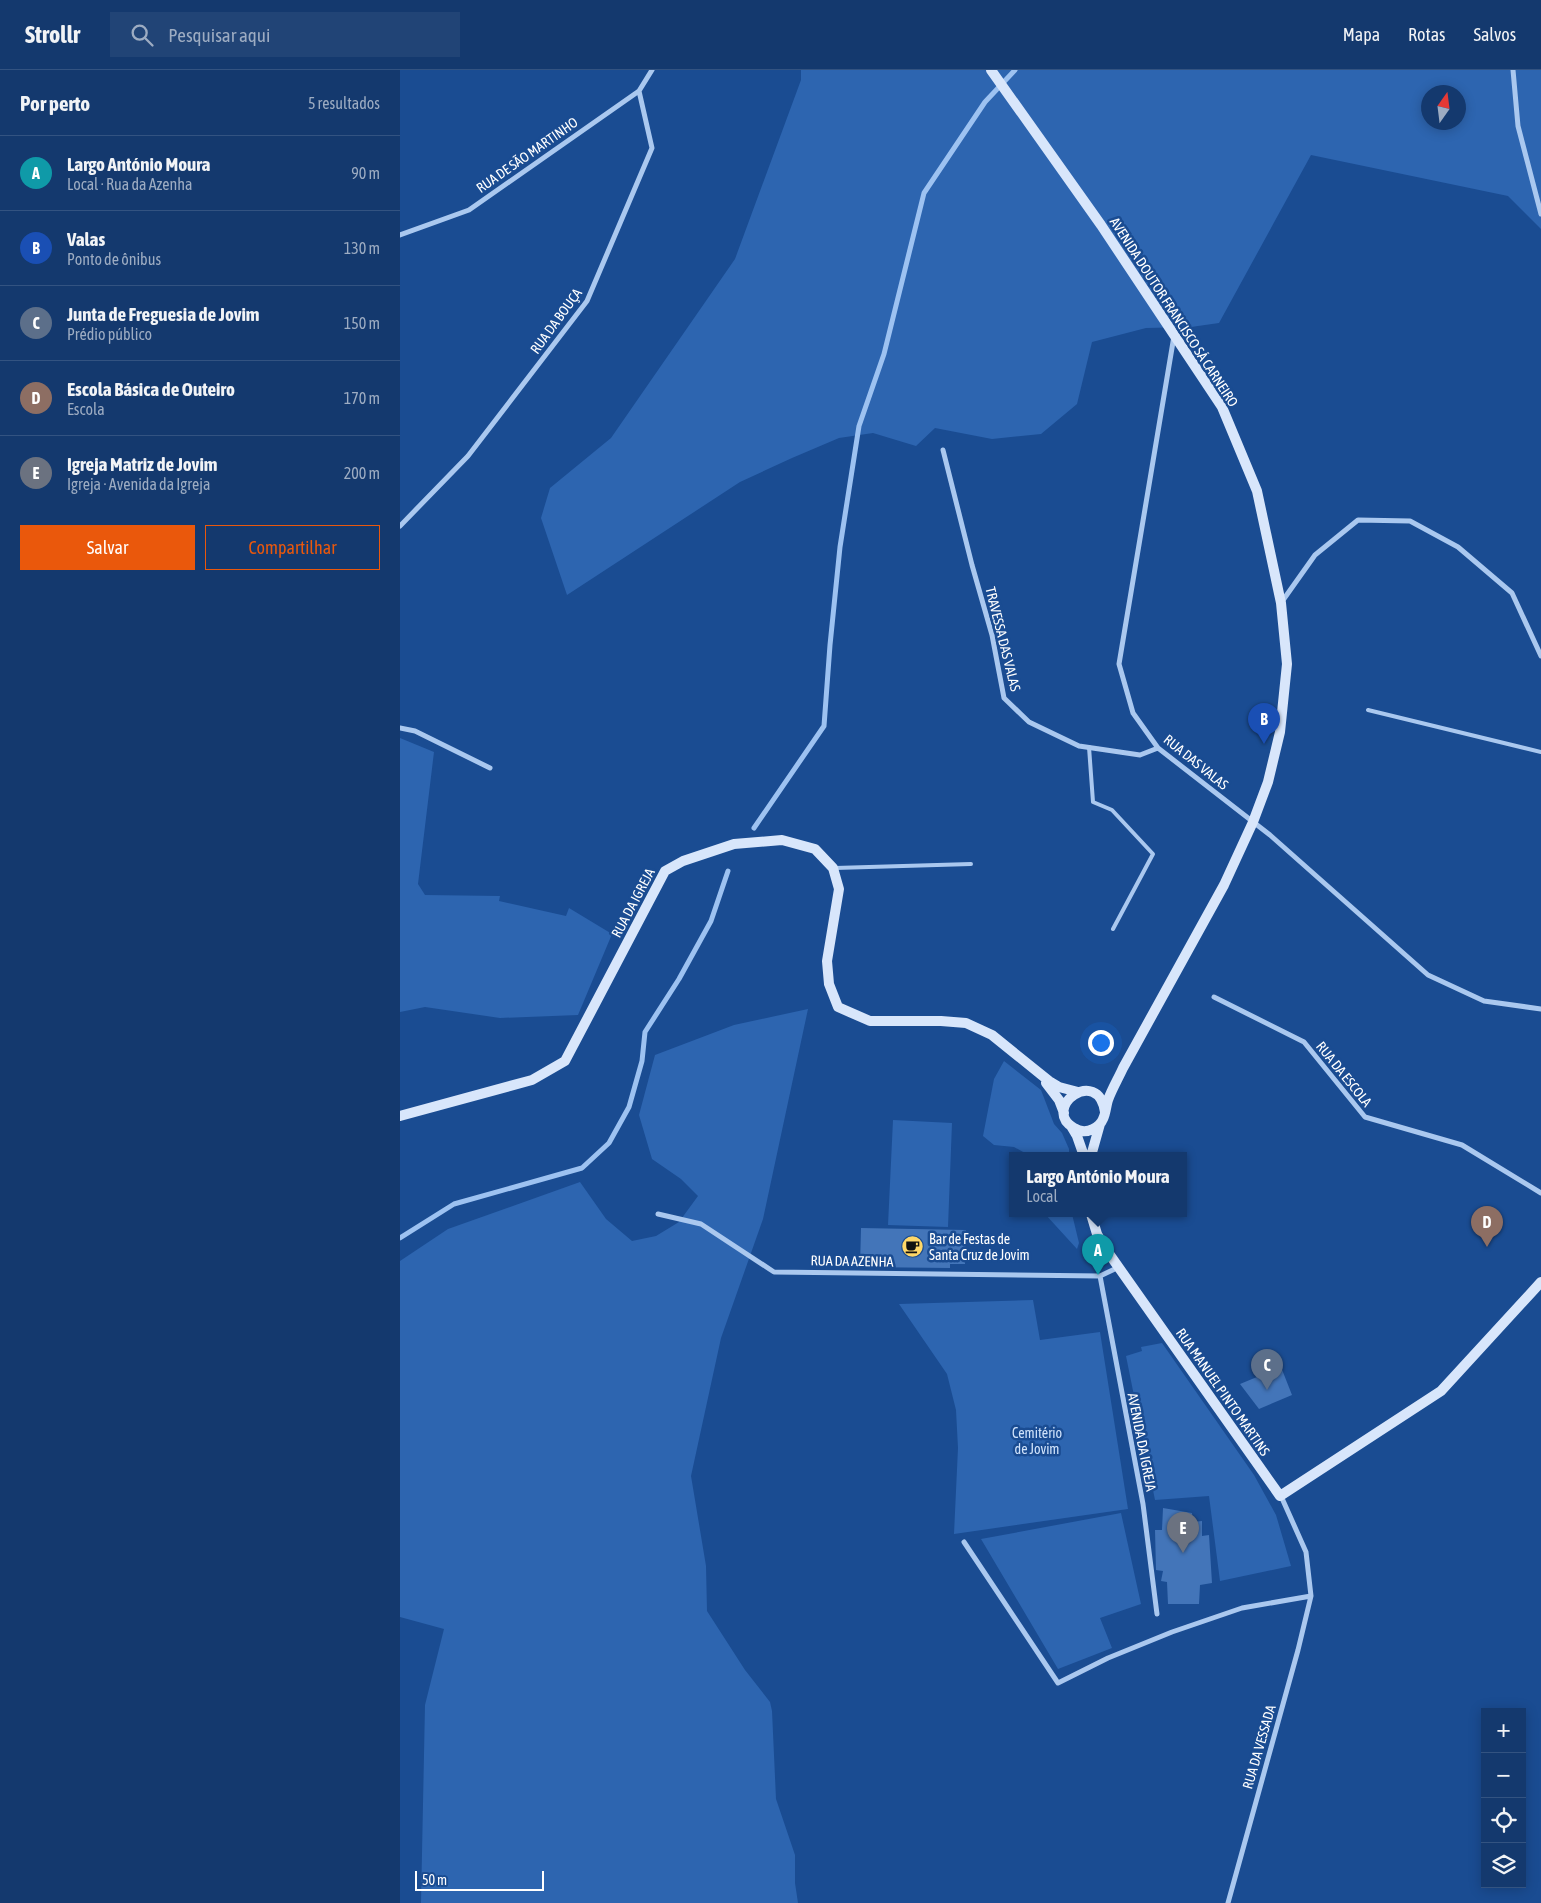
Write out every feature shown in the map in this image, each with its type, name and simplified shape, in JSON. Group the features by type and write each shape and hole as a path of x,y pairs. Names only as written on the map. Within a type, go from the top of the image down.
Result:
{"street":[{"name":"RUA DE SÃO MARTINHO","path":"400,234 469,210 639,91 652,70"},
{"name":"AVENIDA DOUTOR FRANCISCO SÁ CARNEIRO","path":"991,70 1101,226 1222,407 1258,491 1281,603 1287,664 1280,732 1268,782 1253,822 1224,885 1123,1068 1108,1100 1105,1112"},
{"path":"1513,70 1518,126 1541,214"},
{"name":"RUA DA BOUÇA","path":"400,526 468,456 587,301 652,148 639,91"},
{"name":"RUA DAS VALAS","path":"1174,336 1119,664 1133,714 1158,748 1270,835 1428,975 1484,1001 1541,1009"},
{"name":"TRAVESSA DAS VALAS","path":"943,450 992,635 1004,698 1029,722 1079,746 1140,755 1158,748"},
{"path":"1281,603 1315,555 1358,520 1410,521 1458,547 1512,593 1541,656"},
{"path":"400,728 415,731 490,768"},
{"name":"RUA DA IGREJA","path":"400,1116 532,1080 565,1061 665,871 684,861 734,844 782,840 815,849 833,868"},
{"path":"833,868 839,889 827,961 829,984 838,1007 870,1021 966,1023 992,1035 1037,1073 1059,1087 1078,1092 1091,1092 1101,1100 1105,1112 1092,1152"},
{"name":"RUA DA ESCOLA","path":"1214,997 1304,1042 1365,1117 1462,1145 1541,1193"},
{"name":"AVENIDA DOUTOR FRANCISCO SÁ CARNEIRO","path":"1091,1092 1110,1087 1123,1068"},
{"path":"1037,1073 1054,1092 1070,1126 1077,1136 1083,1152"},
{"path":"1064,1114 1067,1100 1078,1092"},
{"path":"1070,1126 1076,1130 1088,1131 1100,1124"},
{"name":"RUA DA AZENHA","path":"658,1214 701,1224 774,1272 1100,1276 1119,1267"},
{"name":"RUA MANUEL PINTO MARTINS","path":"1092,1217 1097,1234 1119,1267 1280,1496 1306,1552 1311,1596"},
{"name":"AVENIDA DA IGREJA","path":"1100,1276 1142,1504 1157,1614"},
{"path":"1280,1496 1441,1391 1541,1282"},
{"path":"964,1542 1058,1684 1108,1658 1181,1629 1242,1608 1311,1596"},
{"name":"RUA DA VESSADA","path":"1228,1903 1298,1650 1311,1596"}],"lane":[{"path":"1368,710 1541,752"},
{"path":"1089,747 1093,802 1112,810 1153,854 1113,929"},
{"path":"833,868 854,869 971,864"}],"green space":[{"path":"801,70 1541,70 1541,229 1508,196 1311,155 1219,323 1191,327 1146,328 1092,342 1077,404 1041,434 992,439 935,428 916,446 873,433 839,438 740,482 567,595 541,518 550,488 611,438 735,259 801,80"},
{"path":"400,738 434,752 418,884 425,895 500,896 499,901 566,916 569,908 612,934 578,1015 500,1018 425,1007 400,1012"},
{"path":"808,1009 763,1219 721,1338 691,1476 706,1566 707,1611 745,1670 770,1702 776,1799 795,1855 795,1883 798,1903 421,1903 425,1705 444,1629 400,1617 400,1261 448,1229 580,1182 606,1219 632,1241 656,1236 679,1222 698,1196 681,1179 652,1159 639,1115 655,1055 734,1025"},
{"path":"1004,1061 1041,1090 1054,1124 1062,1133 1069,1152 1023,1152 1014,1147 994,1145 983,1136 994,1079"},
{"path":"893,1120 952,1123 948,1227 888,1225"},
{"path":"1048,1217 1073,1217 1079,1243 1077,1249"},
{"name":"Cemitério de Jovim","path":"1033,1300 1040,1340 1100,1332 1128,1509 954,1534 958,1448 956,1410 947,1374 899,1304"},
{"path":"1162,1343 1254,1475 1276,1515 1291,1566 1220,1581 1209,1496 1155,1500 1126,1356 1142,1351 1141,1347"},
{"path":"1121,1513 1141,1604 1100,1618 1112,1648 1058,1669 981,1539"}],"building":[{"name":"Bar de Festas de Santa Cruz de Jovim","path":"861,1228 966,1230 965,1264 950,1264 950,1268 860,1267"},
{"path":"1281,1367 1292,1395 1259,1409 1240,1384"},
{"path":"1163,1508 1192,1513 1193,1522 1202,1521 1202,1536 1209,1535 1212,1583 1200,1585 1199,1604 1168,1604 1167,1582 1161,1581 1163,1571 1156,1570 1155,1530 1162,1530"}],"waterway":[{"path":"754,828 824,726 840,547 859,426 884,354 924,193 985,102 1015,70"},
{"path":"400,1238 454,1204 582,1168 609,1143 629,1107 642,1061 645,1032 679,979 711,921 728,871"}],"place":[{"name":"Valas","path":"1264,744"},
{"name":"Bar de Festas de Santa Cruz de Jovim","path":"913,1247"},
{"name":"Escola Básica de Outeiro","path":"1487,1247"},
{"name":"Largo António Moura","path":"1098,1275"},
{"name":"Junta de Freguesia de Jovim","path":"1267,1390"},
{"name":"Igreja Matriz de Jovim","path":"1183,1553"}]}
